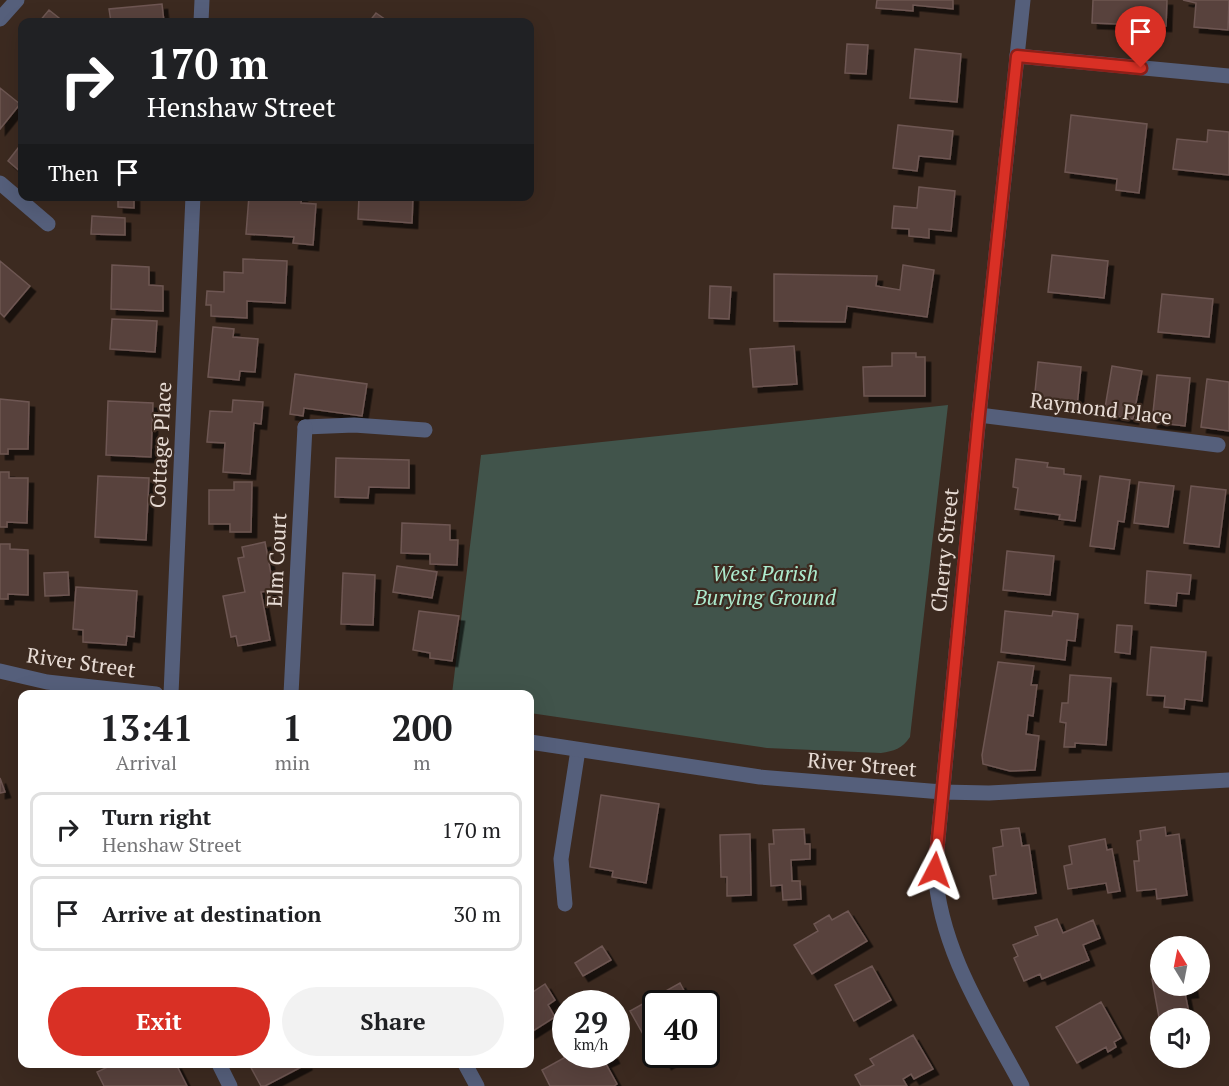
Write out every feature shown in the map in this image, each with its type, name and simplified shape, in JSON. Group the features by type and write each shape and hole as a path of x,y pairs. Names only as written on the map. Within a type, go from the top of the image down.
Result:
{"street":[{"path":"0,19 17,0"},
{"path":"201,18 202,0"},
{"name":"Cherry Street","path":"1022,1086 962,973 942,919 935,870 979,414 1023,0"},
{"path":"1017,56 1229,76"},
{"path":"0,183 18,198"},
{"path":"21,201 48,224"},
{"name":"Cottage Place","path":"171,690 193,201"},
{"name":"Raymond Place","path":"979,414 1218,446"},
{"name":"Elm Court","path":"291,690 305,427 354,425 425,430"},
{"name":"River Street","path":"0,671 47,682 120,690"},
{"name":"River Street","path":"534,743 760,777 942,792 989,793 1229,780"},
{"path":"565,904 561,859 578,750"},
{"path":"221,1068 230,1086"},
{"path":"467,1068 477,1086"}],"green space":[{"name":"West Parish Burying Ground","path":"948,405 910,737 901,747 881,753 767,748 534,714 534,690 452,690 481,455"}],"building":[{"path":"877,0 953,0 953,9 913,5 913,11 876,8"},
{"path":"1093,0 1167,0 1166,26 1092,23"},
{"path":"1183,0 1229,0 1228,30 1194,27 1196,3"},
{"path":"162,4 164,18 110,18 109,9"},
{"path":"49,10 59,18 42,18"},
{"path":"376,13 383,18 372,18"},
{"path":"847,44 868,45 866,74 845,73"},
{"path":"915,49 961,54 957,102 910,98"},
{"path":"0,88 18,102 18,106 0,129"},
{"path":"1071,115 1147,124 1139,193 1116,190 1117,179 1065,172"},
{"path":"898,125 953,131 950,159 919,156 917,171 893,168"},
{"path":"1208,130 1229,132 1229,175 1173,169 1177,139 1207,142"},
{"path":"18,148 18,170 8,161"},
{"path":"919,187 955,191 951,231 929,229 929,238 909,236 909,229 892,228 894,206 917,208"},
{"path":"118,201 134,201 134,208 118,207"},
{"path":"249,201 301,201 301,203 316,204 313,245 293,243 294,237 246,234"},
{"path":"359,201 413,201 412,223 358,219"},
{"path":"92,216 125,218 125,235 91,234"},
{"path":"1052,255 1108,261 1104,298 1048,292"},
{"path":"243,259 287,261 285,303 247,301 247,318 211,316 211,305 206,305 207,291 224,292 224,272 243,273"},
{"path":"0,261 30,286 4,317 0,313"},
{"path":"112,265 149,267 149,285 163,286 163,311 111,309"},
{"path":"903,265 934,270 927,317 847,306 845,322 774,321 774,274 877,276 876,286 900,290"},
{"path":"710,286 731,287 729,319 709,318"},
{"path":"1162,294 1213,299 1209,337 1158,332"},
{"path":"112,319 157,321 155,352 110,349"},
{"path":"213,327 234,329 233,337 258,339 255,372 240,371 239,380 208,377"},
{"path":"794,346 797,384 753,387 750,349"},
{"path":"892,353 916,353 916,357 925,357 925,396 864,396 863,367 892,366"},
{"path":"1038,362 1081,367 1077,407 1034,402"},
{"path":"1112,366 1142,371 1133,419 1104,414"},
{"path":"295,374 367,384 362,416 304,408 303,416 290,414"},
{"path":"1157,375 1190,378 1185,426 1152,422"},
{"path":"1207,379 1229,382 1229,431 1201,427"},
{"path":"0,399 29,402 28,449 8,449 8,454 0,454"},
{"path":"233,400 263,402 261,424 254,423 250,474 223,472 225,443 207,442 210,411 232,412"},
{"path":"108,401 153,403 151,457 106,455"},
{"path":"336,458 409,460 409,488 369,487 368,498 335,497"},
{"path":"1016,459 1048,463 1047,467 1064,469 1064,474 1081,476 1075,521 1059,519 1060,515 1015,509 1018,488 1013,487"},
{"path":"0,472 9,472 9,478 28,478 27,523 7,522 7,527 0,527"},
{"path":"98,476 149,478 146,540 95,537"},
{"path":"1100,476 1130,480 1124,522 1118,521 1114,549 1090,546"},
{"path":"234,482 252,482 251,532 230,532 230,524 209,524 209,490 234,490"},
{"path":"1139,482 1174,486 1168,527 1134,523"},
{"path":"1191,486 1226,490 1219,547 1184,543"},
{"path":"402,523 450,525 450,540 458,540 457,565 430,564 430,554 401,553"},
{"path":"265,542 274,590 261,592 270,640 238,646 236,636 231,637 223,596 245,592 238,558 244,557 242,547"},
{"path":"0,544 10,544 10,549 28,550 28,595 8,594 8,599 0,599"},
{"path":"1007,551 1054,556 1050,595 1003,590"},
{"path":"397,566 437,572 432,598 393,592"},
{"path":"1147,571 1191,575 1189,594 1177,593 1176,606 1145,603"},
{"path":"68,572 69,595 45,596 44,573"},
{"path":"343,573 375,575 373,625 341,624"},
{"path":"76,587 137,591 134,637 127,636 126,645 83,642 83,630 73,629"},
{"path":"419,611 459,616 452,661 430,658 430,653 413,650"},
{"path":"1005,611 1052,616 1053,611 1078,614 1075,641 1067,640 1065,660 1001,652"},
{"path":"1117,625 1132,626 1130,654 1115,652"},
{"path":"1151,647 1206,652 1202,701 1185,699 1184,709 1164,707 1165,696 1147,695"},
{"path":"998,662 1034,666 1031,685 1037,685 1033,716 1028,715 1026,734 1039,736 1035,770 1010,771 983,764 982,755"},
{"path":"1070,675 1111,678 1106,745 1075,743 1075,747 1064,747 1066,723 1060,722 1062,703 1068,703"},
{"path":"0,778 5,792 0,793"},
{"path":"601,795 659,804 646,883 612,877 613,871 590,867"},
{"path":"1165,827 1166,836 1179,834 1187,895 1157,899 1156,889 1137,891 1134,861 1139,861 1137,841 1141,840 1140,831"},
{"path":"1019,828 1022,846 1029,845 1036,893 993,899 990,876 996,875 993,848 1003,846 1001,830"},
{"path":"804,829 805,844 810,844 810,859 791,860 792,881 800,881 801,899 783,900 782,885 771,886 769,844 774,844 773,830"},
{"path":"750,834 751,895 727,896 727,877 721,877 720,835"},
{"path":"1105,839 1107,850 1112,849 1120,891 1108,893 1106,883 1068,889 1064,866 1072,864 1069,846"},
{"path":"848,911 867,941 812,974 794,945 818,931 814,924 829,915 832,920"},
{"path":"1057,919 1063,933 1093,920 1100,938 1083,945 1089,960 1042,979 1040,974 1024,981 1014,958 1018,956 1013,945 1038,935 1035,927"},
{"path":"602,946 611,960 583,976 575,963"},
{"path":"872,966 891,1000 854,1021 835,985"},
{"path":"680,983 684,990 668,990"},
{"path":"545,984 552,995 552,1002 548,1005 552,1012 552,1019 534,1030 534,991"},
{"path":"1155,996 1186,996 1188,1008 1157,1008"},
{"path":"1101,1002 1121,1038 1114,1042 1116,1047 1108,1052 1106,1047 1077,1063 1056,1027"},
{"path":"642,1004 642,1032 630,1011"},
{"path":"913,1035 933,1069 914,1079 911,1074 903,1079 907,1086 861,1086 855,1075 874,1065 870,1059"},
{"path":"552,1064 552,1068 608,1068 617,1084 614,1086 550,1086 542,1070"},
{"path":"106,1068 178,1068 187,1086 104,1086 97,1072"},
{"path":"251,1068 299,1068 265,1086 261,1086"}],"route":[{"path":"935,870 979,414 1017,56 1141,68"}]}
